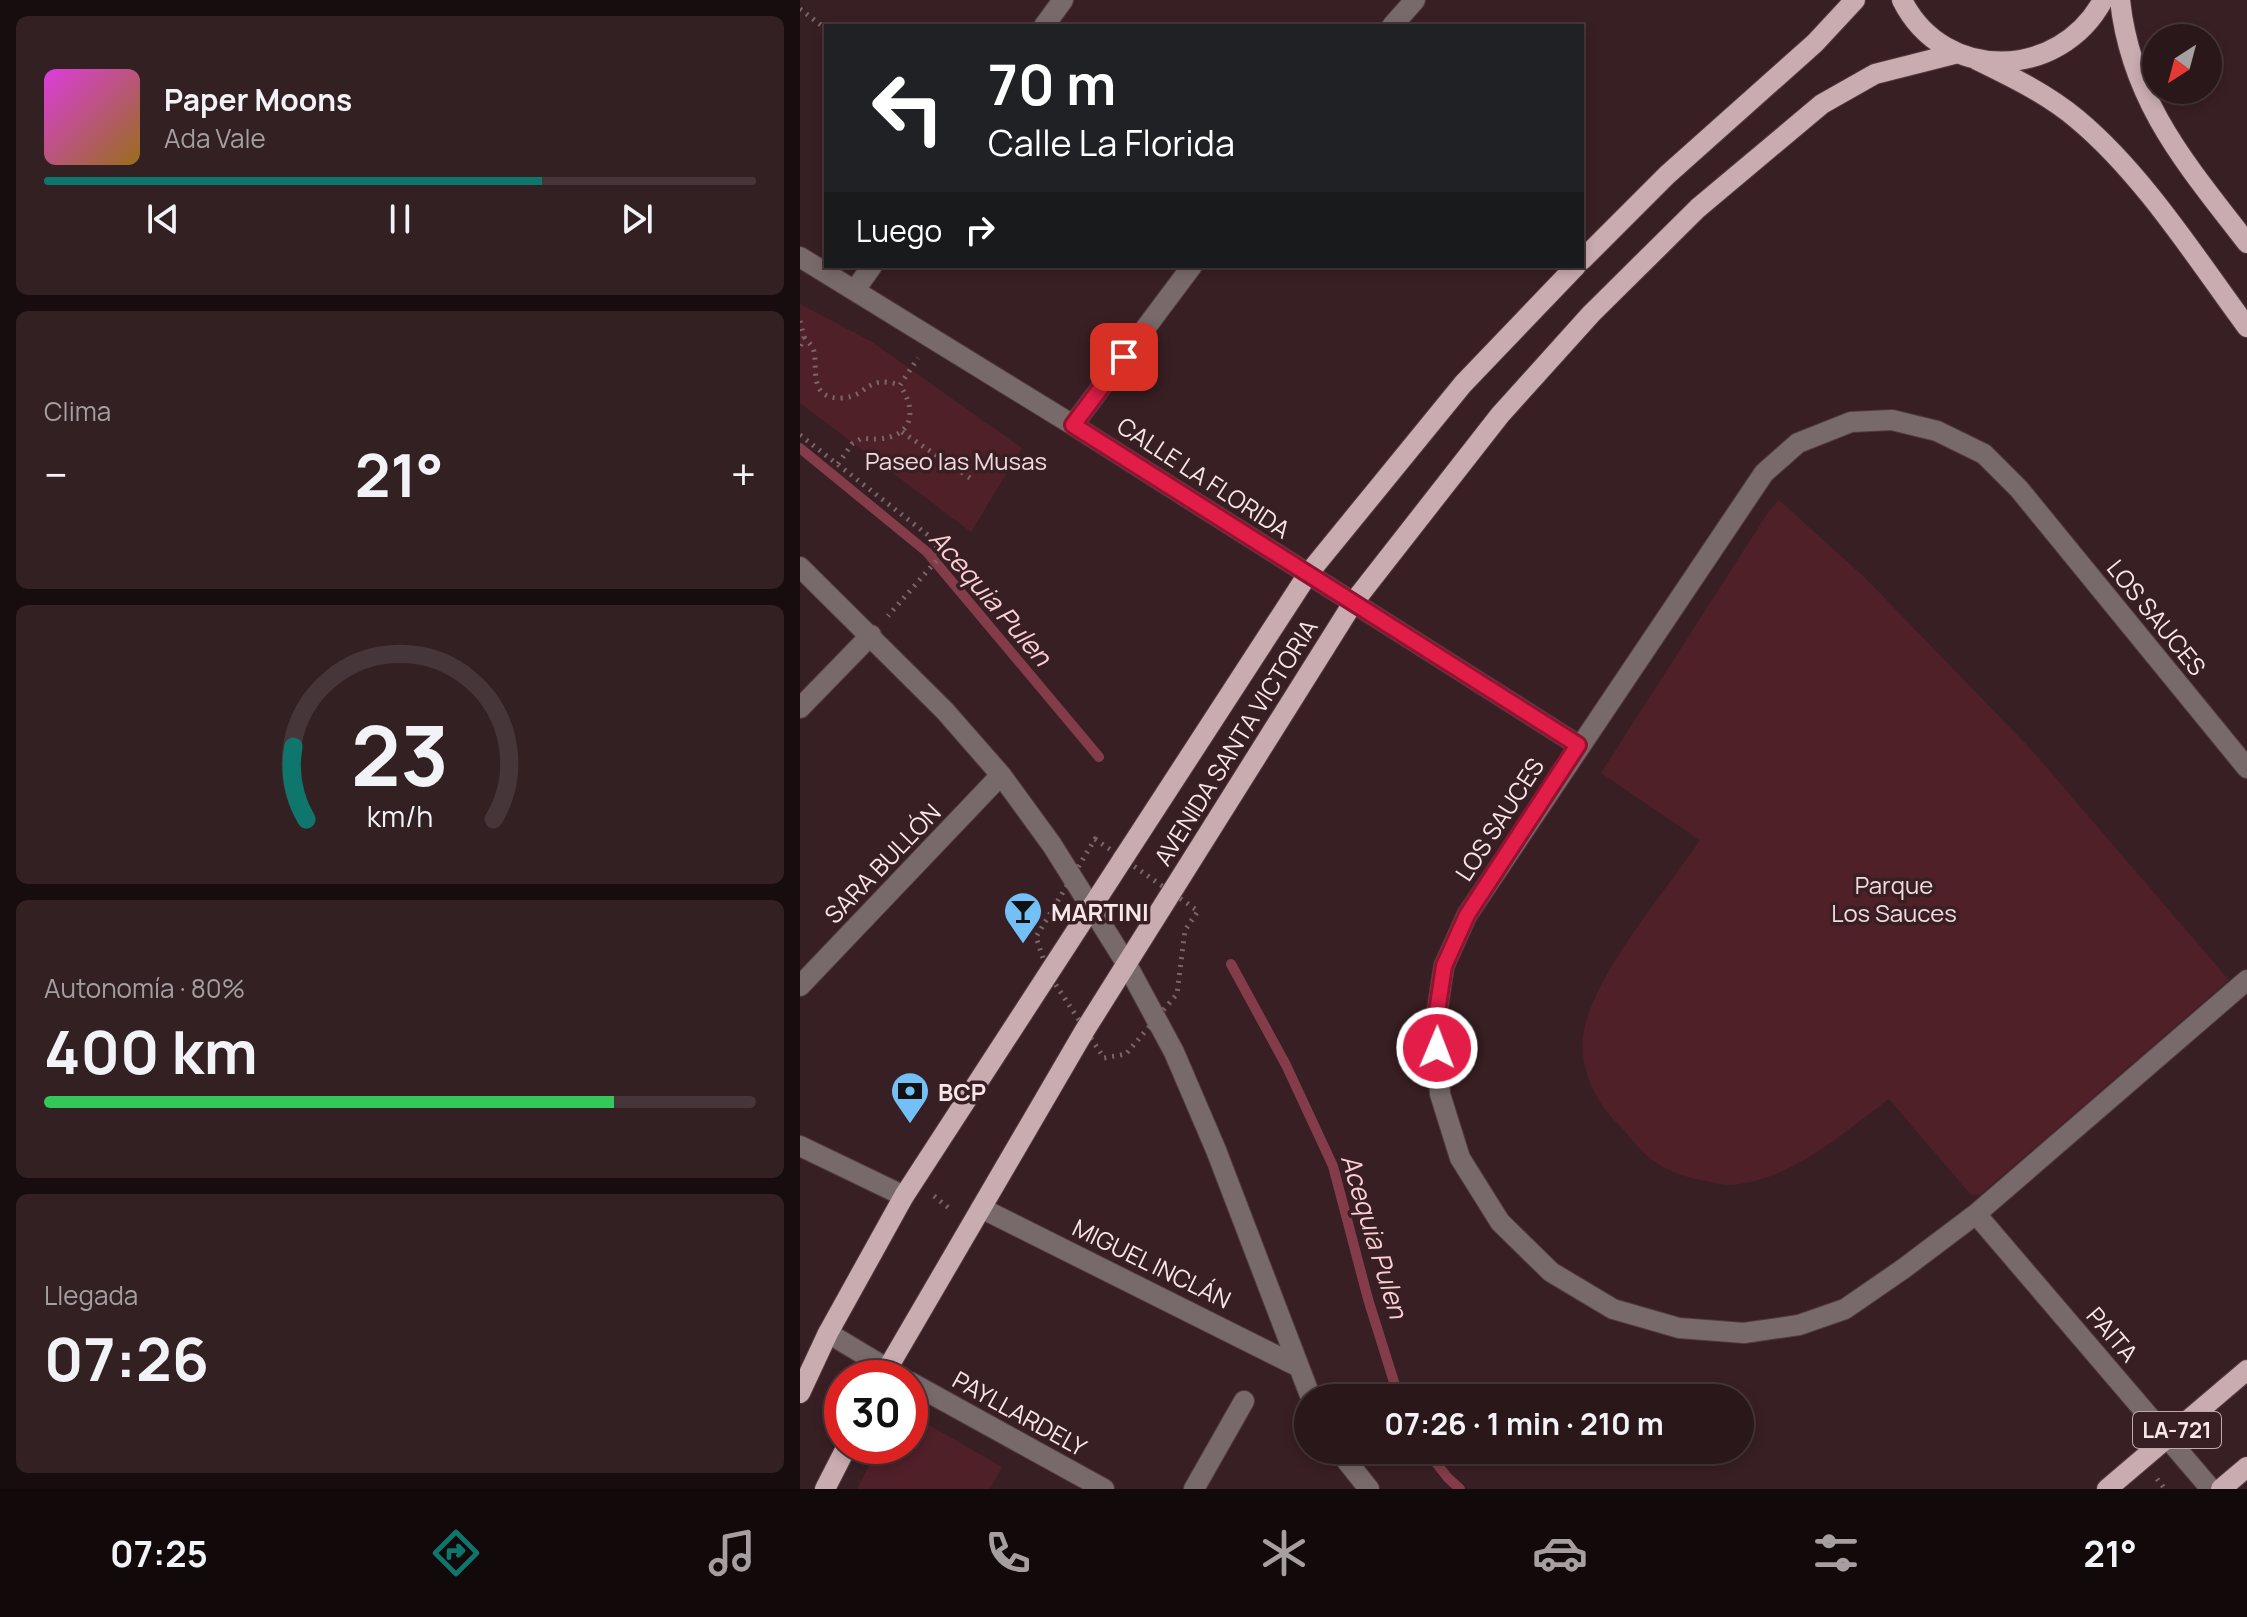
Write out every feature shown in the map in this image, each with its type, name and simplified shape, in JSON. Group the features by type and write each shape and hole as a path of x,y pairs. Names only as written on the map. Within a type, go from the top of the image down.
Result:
{"main road":[{"path":"1584,258 1667,175 1815,43 1855,0"},
{"path":"1902,0 1908,12 1930,37 2051,99 2105,144 2137,180 2247,327"},
{"path":"1968,56 2010,63 2042,56 2070,40 2094,18 2103,0"},
{"path":"2120,0 2136,77 2154,113 2177,152 2247,243"},
{"name":"AVENIDA SANTA VICTORIA","path":"898,1360 976,1216 1126,963 1353,603 1500,415 1591,314 1698,208 1822,104 1875,74 1968,56"},
{"name":"AVENIDA SANTA VICTORIA","path":"800,1393 828,1333 909,1188 1308,574 1463,384 1574,268"},
{"name":"LA-721","path":"2107,1489 2247,1370"},
{"path":"825,1489 838,1464"},
{"name":"LA-721","path":"2221,1489 2247,1467"}],"street":[{"path":"1045,24 1063,0"},
{"path":"1394,24 1415,0"},
{"name":"CALLE LA FLORIDA","path":"800,257 1073,425 1578,745"},
{"path":"855,290 871,268"},
{"path":"1073,425 1191,268"},
{"name":"LOS SAUCES","path":"2247,768 2019,489 1984,454 1937,431 1892,420 1851,422 1798,443 1764,473 1578,745 1467,915 1444,966 1435,1025 1440,1094 1460,1158 1500,1222 1551,1272 1613,1309 1679,1328 1744,1333 1799,1325 1845,1309 1903,1269 1976,1214 2247,980"},
{"path":"800,567 945,711 1001,775 1052,845 1126,963 1174,1052 1216,1150 1306,1384"},
{"path":"800,708 871,635"},
{"name":"SARA BULLÓN","path":"800,986 1001,775"},
{"path":"800,1146 909,1188"},
{"name":"PAITA","path":"1976,1214 2211,1489"},
{"name":"MIGUEL INCLÁN","path":"976,1216 1299,1367"},
{"path":"828,1333 868,1360"},
{"name":"PAYLLARDELY","path":"928,1392 1104,1489"},
{"path":"1194,1489 1244,1401"},
{"path":"1349,1464 1369,1489"}],"path":[{"path":"800,9 824,27"},
{"path":"800,321 804,337 814,349 814,381 825,394 839,399 849,397 871,383 885,380 900,385 910,406 910,421 902,432 877,440 862,438 852,444 838,464"},
{"path":"800,347 804,337"},
{"path":"900,385 932,337"},
{"path":"902,432 970,478"},
{"path":"800,435 933,539 938,550 937,560 926,574 871,635"},
{"path":"909,1188 976,1216"}],"green space":[{"name":"Paseo las Musas","path":"800,304 872,342 1022,448 971,532 800,403"},
{"name":"Parque Los Sauces","path":"1779,500 1864,577 2028,746 2229,980 1981,1194 1971,1195 1889,1099 1816,1153 1775,1174 1731,1185 1688,1177 1663,1166 1642,1151 1602,1105 1586,1069 1584,1031 1602,984 1633,933 1700,840 1601,773"},
{"path":"928,1424 1002,1467 990,1489 857,1489 870,1464 928,1464"}],"waterway":[{"name":"Acequia Pulen","path":"800,448 927,552 1099,757"},
{"name":"Acequia Pulen","path":"1231,964 1286,1065 1333,1166 1368,1299 1395,1384"},
{"name":"Acequia Pulen","path":"1437,1464 1460,1489"}],"place":[{"name":"MARTINI","path":"1023,945"},
{"name":"BCP","path":"910,1125"}],"route":[{"path":"1124,357 1073,425 1578,745 1467,915 1444,966 1435,1025 1437,1048"}]}
